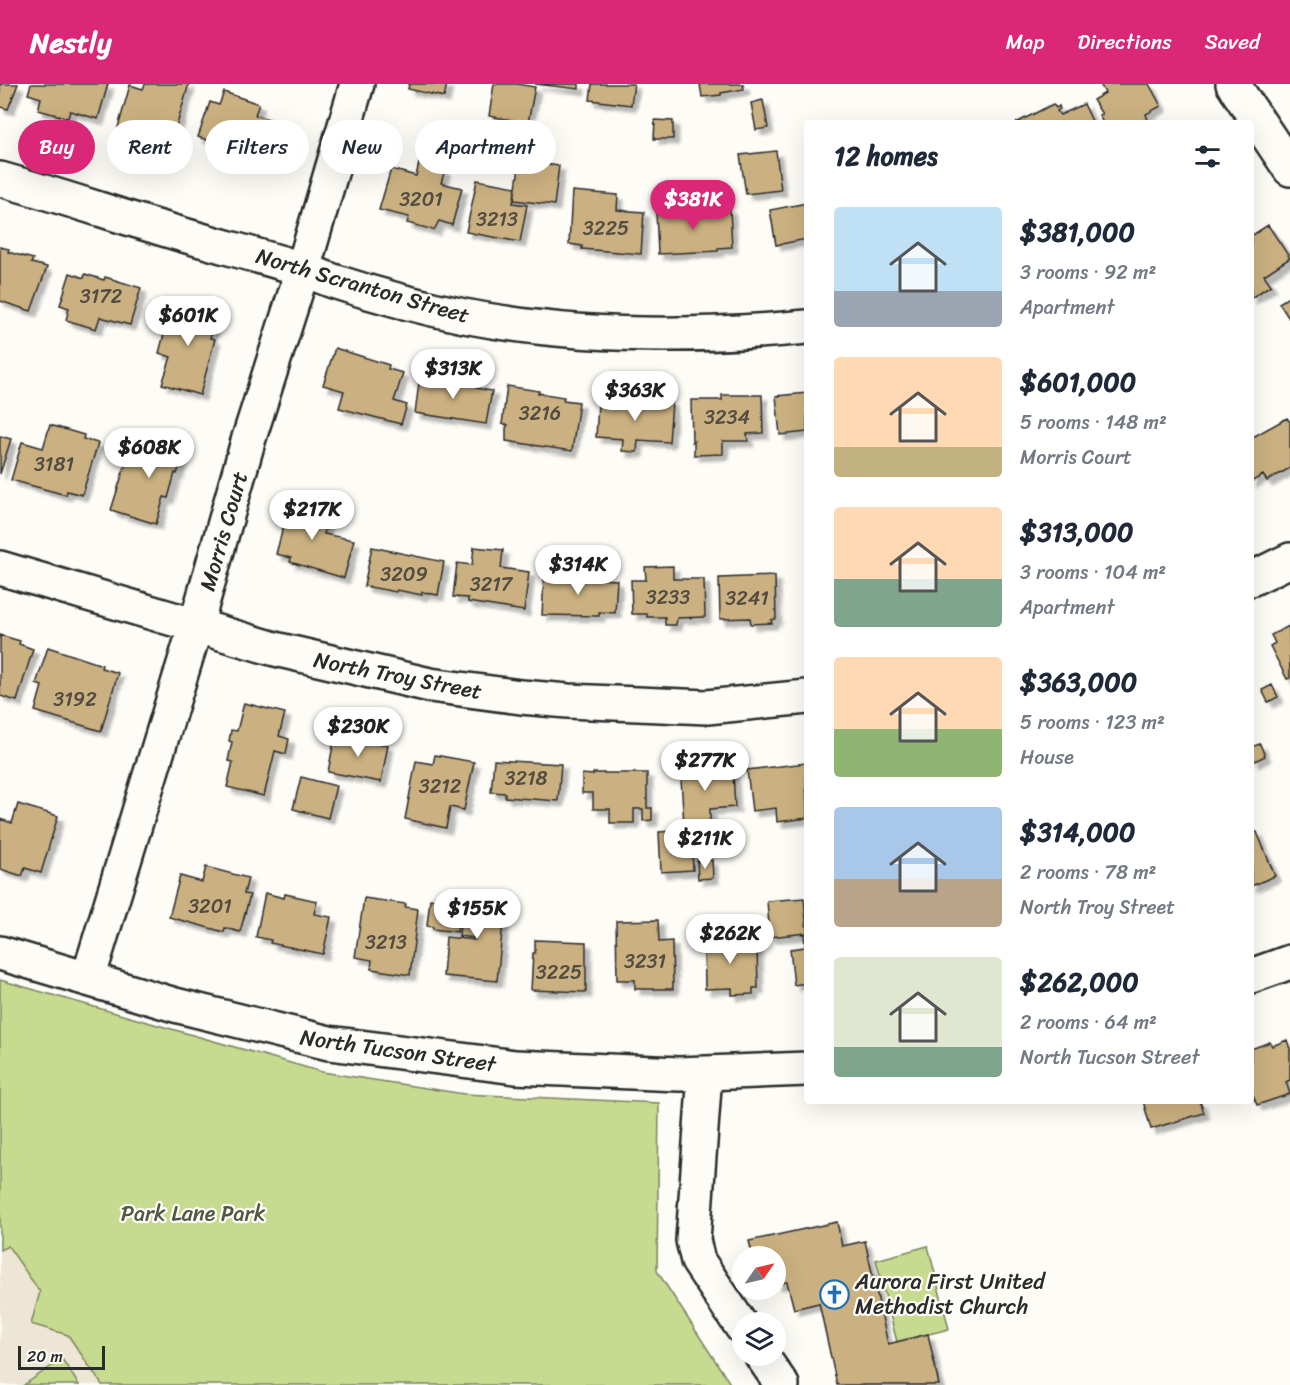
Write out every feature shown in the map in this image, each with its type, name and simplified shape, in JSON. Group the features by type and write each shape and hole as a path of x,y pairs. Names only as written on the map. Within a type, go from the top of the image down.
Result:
{"street":[{"name":"Morris Court","path":"88,979 357,84"},
{"path":"1233,84 1290,169"},
{"name":"North Scranton Street","path":"0,179 413,304 464,316 582,331 646,334 754,332 804,327"},
{"path":"1254,578 1290,560"},
{"name":"North Troy Street","path":"0,568 275,649 430,685 568,701 706,707 804,697"},
{"name":"North Tucson Street","path":"0,953 175,1005 329,1043 515,1067 679,1074 804,1069"},
{"path":"1254,974 1290,962"},
{"path":"705,1073 693,1240 698,1260 732,1312"},
{"path":"769,1366 782,1385"}],"shaded area":[{"path":"8,1245 102,1385 0,1385 0,1250"}],"green space":[{"name":"Park Lane Park","path":"0,980 322,1072 464,1094 659,1103 657,1271 731,1385 102,1385 68,1335 31,1324 40,1292 8,1246 0,1250"},
{"path":"928,1246 949,1329 897,1342 876,1260"},
{"path":"62,1359 79,1385 24,1385"}],"building":[{"path":"0,84 18,84 8,109 0,107"},
{"path":"31,84 108,84 98,119 70,111 68,118 38,110 41,98 28,94"},
{"path":"145,84 189,84 178,120 120,120 130,85 143,89"},
{"path":"409,84 447,84 444,97 408,89"},
{"path":"494,84 535,87 529,120 489,116"},
{"path":"535,84 579,84 579,89"},
{"path":"592,84 634,84 631,105 590,100"},
{"path":"700,84 743,84 744,89 702,97"},
{"path":"1100,84 1149,84 1161,106 1146,114 1148,120 1102,120 1099,115 1102,114 1093,100 1105,93"},
{"path":"224,92 259,104 255,115 272,120 205,120 205,139 198,137 210,102 219,105"},
{"path":"763,100 768,128 756,130 751,103"},
{"path":"1053,104 1056,108 1059,106 1060,109 1057,111 1060,115 1084,104 1092,120 1022,120"},
{"path":"655,120 673,121 673,139 654,139"},
{"path":"776,151 781,190 746,194 740,155"},
{"path":"556,166 559,166 554,205 514,200 518,174 556,174"},
{"path":"403,172 416,176 416,174 444,174 441,183 462,188 452,225 439,221 434,230 407,223 409,217 379,210 390,174"},
{"path":"477,180 516,187 513,203 527,205 520,242 466,232"},
{"path":"572,191 618,195 617,210 644,212 641,254 582,249 582,246 569,244"},
{"path":"804,204 804,240 776,245 770,210"},
{"path":"730,209 732,247 718,248 718,251 658,254 656,212"},
{"path":"1268,225 1290,258 1264,275 1271,285 1254,296 1254,234"},
{"path":"0,247 9,249 8,252 33,259 31,263 47,267 31,311 0,301"},
{"path":"70,273 84,278 85,274 104,280 105,277 141,288 130,325 100,317 96,329 66,320 69,308 60,305"},
{"path":"1290,296 1290,320 1279,303"},
{"path":"170,303 185,308 186,303 218,311 210,338 215,339 200,395 162,384 171,357 159,353 168,319 179,323 181,317 167,313"},
{"path":"335,348 389,365 388,369 403,373 394,401 407,405 401,424 339,408 344,391 323,385"},
{"path":"420,375 477,384 476,388 492,391 486,424 415,413"},
{"path":"507,386 539,391 538,393 564,397 563,400 579,402 572,451 506,441 508,425 502,424"},
{"path":"804,393 804,432 780,435 776,396"},
{"path":"722,395 762,395 763,433 747,434 748,441 723,441 723,454 694,455 691,400 722,400"},
{"path":"639,400 672,402 669,442 638,440 637,452 622,451 623,439 596,437 598,403 613,404 613,401 639,402"},
{"path":"1287,418 1290,422 1290,468 1267,481 1263,475 1254,480 1254,436"},
{"path":"50,425 84,435 83,439 98,443 82,495 67,491 66,495 11,480 22,442 43,448"},
{"path":"149,432 187,444 168,498 164,497 156,524 111,510 128,456 140,460"},
{"path":"0,436 11,439 0,474"},
{"path":"287,498 300,500 297,507 329,515 324,534 354,540 344,578 290,562 291,558 276,554 284,524 280,522"},
{"path":"372,547 444,562 438,595 422,592 422,595 397,590 396,592 364,586"},
{"path":"474,547 503,550 501,568 529,572 524,611 468,602 468,598 453,597 457,563 472,565"},
{"path":"673,566 673,579 704,579 705,617 677,618 676,625 665,625 665,617 632,614 631,580 646,580 645,567"},
{"path":"544,576 617,580 615,613 599,612 599,616 542,615"},
{"path":"775,576 776,619 771,620 772,623 751,624 750,618 720,619 719,578"},
{"path":"1289,626 1290,678 1287,679 1270,646 1275,643 1271,635"},
{"path":"0,635 20,641 19,644 33,649 17,701 0,696"},
{"path":"48,647 102,665 101,668 118,673 101,731 35,711 42,686 36,684"},
{"path":"1272,685 1278,697 1268,702 1262,690"},
{"path":"244,703 285,713 279,736 289,739 286,754 275,751 264,796 227,787 233,762 228,761 232,742 229,741 231,730 237,731"},
{"path":"335,735 388,745 381,782 328,772"},
{"path":"1260,744 1265,756 1254,762 1254,746"},
{"path":"435,755 474,762 464,810 450,807 446,828 405,819 416,761 433,764"},
{"path":"494,760 561,764 558,801 505,797 505,793 491,792"},
{"path":"704,763 705,773 733,772 735,807 710,809 710,822 684,824 680,765"},
{"path":"804,763 804,818 777,822 776,808 752,811 747,770"},
{"path":"593,773 647,773 647,808 652,808 652,820 643,821 643,809 634,809 634,823 610,823 610,809 593,809 593,793 582,793 582,774 593,775"},
{"path":"301,777 336,786 328,818 293,809"},
{"path":"18,804 58,816 41,873 25,868 22,876 0,869 0,819 12,823"},
{"path":"691,830 693,870 661,872 659,832"},
{"path":"1257,832 1275,876 1254,885 1254,833"},
{"path":"712,860 713,878 698,879 697,861"},
{"path":"206,867 248,878 244,894 250,895 240,932 225,928 224,932 169,917 180,876 202,882"},
{"path":"265,893 284,898 285,894 317,901 314,914 331,917 323,954 270,943 271,940 256,937"},
{"path":"465,894 503,898 502,914 504,914 497,981 443,976 446,937 475,940 475,938 459,936"},
{"path":"436,895 460,898 457,932 427,926 430,899 436,900"},
{"path":"364,898 406,904 405,907 418,909 410,975 371,969 372,960 355,957"},
{"path":"804,898 804,933 770,937 767,901"},
{"path":"658,920 659,942 672,941 673,989 635,989 635,980 617,980 616,921"},
{"path":"739,936 739,946 757,945 758,988 753,988 753,994 732,995 732,988 705,989 704,937"},
{"path":"535,940 586,942 586,992 531,990"},
{"path":"804,947 804,983 794,985 790,949"},
{"path":"1287,1040 1290,1049 1290,1080 1286,1082 1290,1094 1257,1105 1254,1098 1254,1048 1270,1042 1272,1046"},
{"path":"1144,1104 1201,1104 1204,1113 1151,1129"},
{"name":"Aurora First United Methodist Church","path":"837,1222 842,1246 865,1241 888,1344 928,1334 939,1385 837,1385 819,1303 794,1309 786,1282 786,1246 750,1246 749,1241"}],"place":[{"name":"Aurora First United Methodist Church","path":"834,1294"}]}
